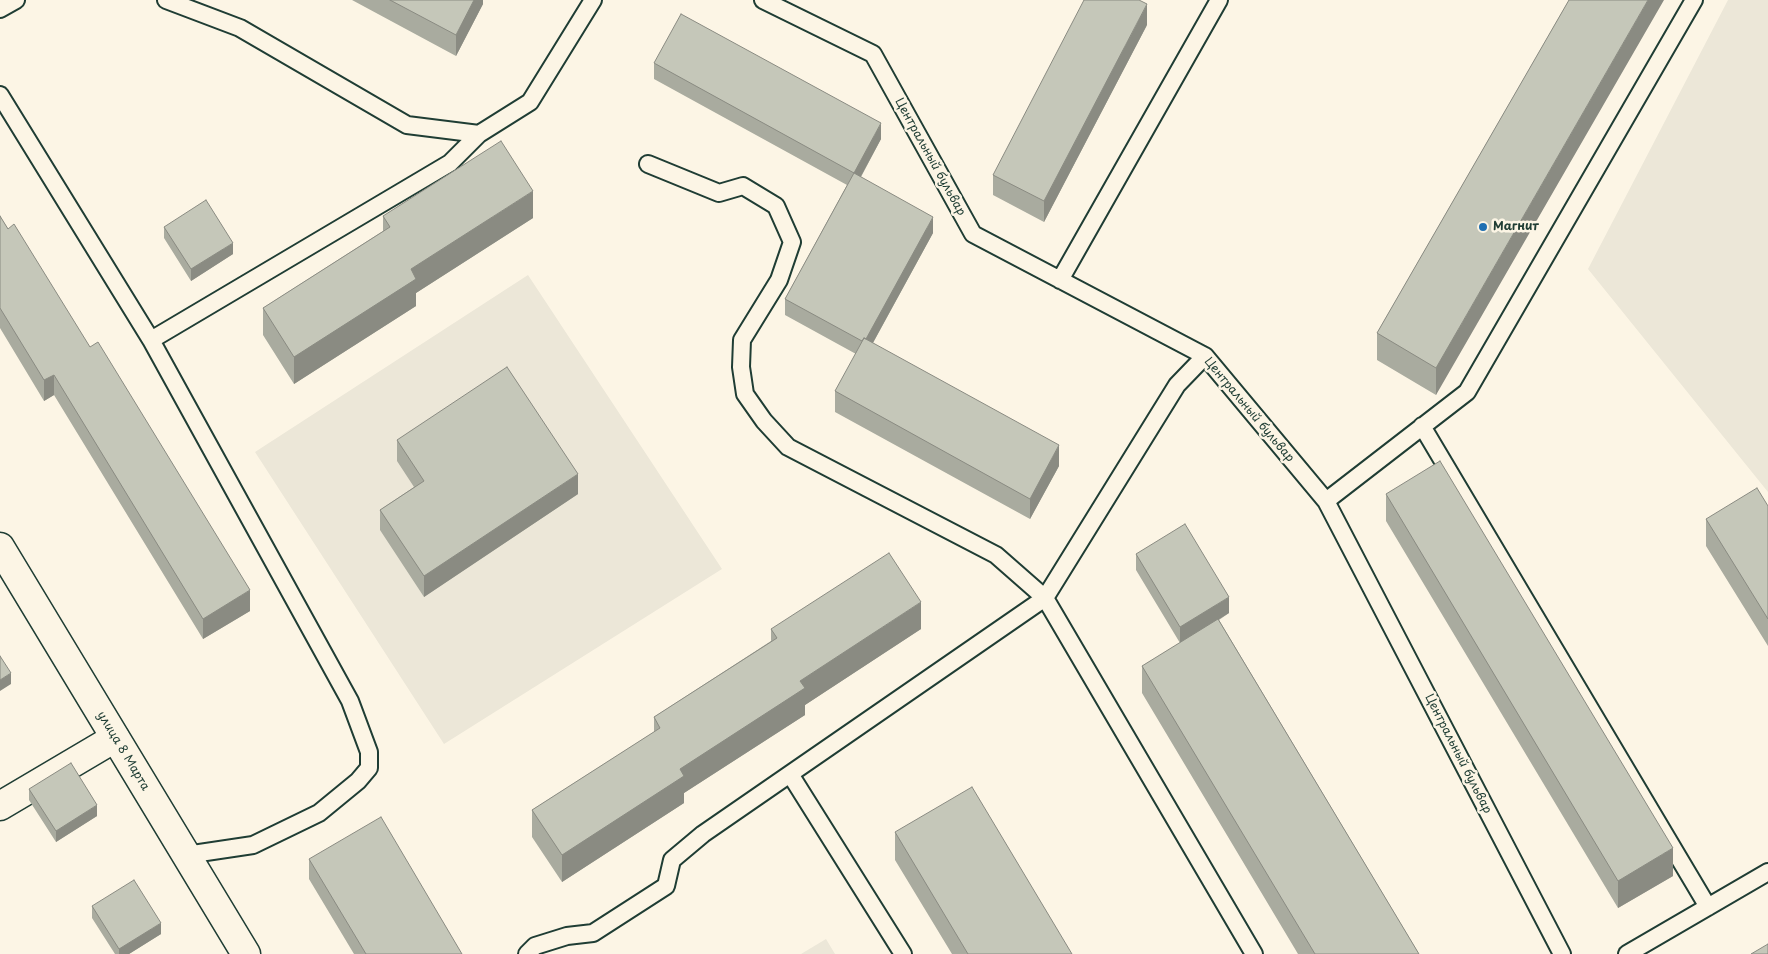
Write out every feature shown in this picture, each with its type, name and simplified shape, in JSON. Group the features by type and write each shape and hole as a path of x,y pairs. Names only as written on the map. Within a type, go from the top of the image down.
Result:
{"street":[{"name":"улица 8 Марта","path":"0,547 246,954"},
{"path":"0,806 116,738"}],"lane":[{"path":"0,9 16,0"},
{"path":"166,0 240,28 408,125 479,134"},
{"path":"151,340 450,163 479,134 530,102 594,0"},
{"name":"Центральный бульвар","path":"763,0 873,54 973,234 1205,356 1326,501 1562,954"},
{"path":"1060,280 1219,0"},
{"path":"1326,501 1467,392 1694,0"},
{"path":"0,95 151,340 350,701 369,752 369,768 358,781 319,813 253,846 186,855"},
{"path":"648,164 719,193 743,186 776,206 792,242 779,280 742,340 741,367 745,394 764,421 788,447 996,555 1045,598 1254,954"},
{"path":"528,954 535,946 567,936 593,933 666,886 672,860 703,834 1045,598 1177,385 1205,356"},
{"path":"1422,426 1708,907"},
{"path":"790,774 903,954"},
{"path":"1627,954 1768,872"}],"shaded area":[{"path":"1728,0 1768,0 1768,492 1588,269"},
{"path":"528,275 722,569 444,744 255,452"},
{"path":"826,939 835,954 801,954"}],"building":[{"path":"390,0 474,0 456,35"},
{"path":"1084,0 1139,0 1147,4 1044,201 993,175"},
{"path":"1569,0 1648,0 1436,368 1377,333"},
{"path":"681,14 881,123 854,173 654,63"},
{"path":"501,141 533,191 411,269 416,279 294,357 263,308 390,227 383,216"},
{"path":"854,173 933,217 866,339 864,338 862,341 785,299"},
{"path":"206,200 233,243 191,269 164,227"},
{"path":"0,216 8,229 14,224 90,347 98,342 250,590 203,619 54,375 44,380 0,308"},
{"path":"864,338 1059,445 1030,499 835,391"},
{"path":"507,367 578,474 424,576 380,510 424,481 397,440"},
{"path":"1440,461 1673,848 1618,881 1386,494"},
{"path":"1757,488 1768,506 1768,619 1706,519"},
{"path":"1185,524 1229,597 1180,627 1136,554"},
{"path":"889,553 921,602 800,681 805,688 680,769 684,776 562,855 532,810 660,728 654,717 777,638 771,629"},
{"path":"1218,619 1419,954 1315,954 1142,666"},
{"path":"0,656 11,673 0,680"},
{"path":"71,763 97,805 56,831 29,789"},
{"path":"972,787 1072,954 968,954 895,832"},
{"path":"381,817 462,954 366,954 309,859"},
{"path":"134,880 161,923 119,949 92,906"},
{"path":"1768,944 1768,954 1751,954"}],"place":[{"name":"Магнит","path":"1483,227"}]}
